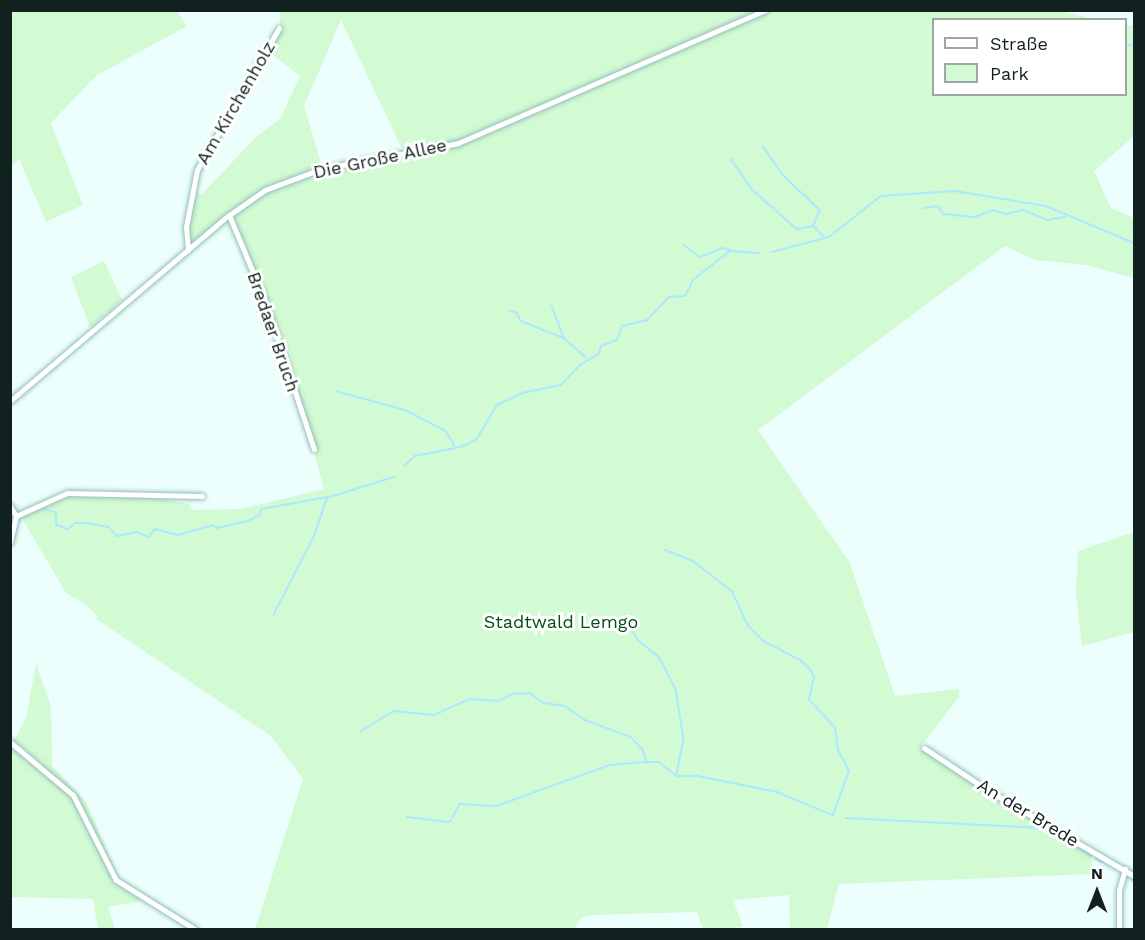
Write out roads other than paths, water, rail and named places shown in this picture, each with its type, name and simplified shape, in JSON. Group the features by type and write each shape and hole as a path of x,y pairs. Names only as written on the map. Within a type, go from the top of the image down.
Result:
{"street":[{"name":"Die Große Allee","path":"10,401 230,215 264,190 321,169 458,143 766,10"},
{"name":"Am Kirchenholz","path":"188,250 186,227 197,170 279,28"},
{"name":"Bredaer Bruch","path":"230,215 265,301 314,449"},
{"path":"16,516 67,493 202,496"},
{"path":"10,506 16,516 10,542"},
{"path":"10,742 73,795 116,880 196,930"},
{"name":"An der Brede","path":"924,748 1008,802 1134,876"},
{"path":"1119,930 1119,890 1125,869"}],"waterway":[{"path":"1127,44 1134,46"},
{"path":"763,146 783,175 820,210 814,226 824,237"},
{"path":"731,159 753,190 797,229 814,226"},
{"path":"772,252 829,237 881,196 955,191 1046,206 1134,243"},
{"path":"924,208 938,206 944,214 975,217 993,210 1006,214 1024,210 1048,220 1065,217"},
{"path":"684,245 700,257 722,248 730,250"},
{"path":"404,466 415,456 461,447 476,440 497,405 523,393 561,385 580,365 599,354 601,346 617,340 622,326 647,320 669,297 685,296 693,280 730,251 759,253"},
{"path":"552,306 564,338"},
{"path":"509,310 517,313 521,321 564,338 587,358"},
{"path":"336,391 405,410 446,431 455,446"},
{"path":"42,509 56,512 57,525 68,529 75,523 88,523 109,527 117,536 137,532 149,537 155,529 178,535 213,525 217,528 248,521 260,515 261,509 333,496 394,477"},
{"path":"273,616 314,536 327,498"},
{"path":"407,817 450,822 460,804 496,806 610,765 647,762 659,762 677,776 698,776 777,792 833,815 849,771 838,750 835,728 809,700 814,677 811,671 801,661 763,641 748,626 732,592 694,562 665,550"},
{"path":"631,628 638,640 660,658 676,690 684,739 677,776"},
{"path":"360,732 394,711 434,715 470,699 499,701 512,694 530,693 544,703 565,706 585,720 631,737 643,750 647,762"},
{"path":"846,818 1046,828 1091,856"},
{"path":"1096,859 1102,862"}],"park label":[{"name":"Stadtwald Lemgo","path":"561,622"}]}
